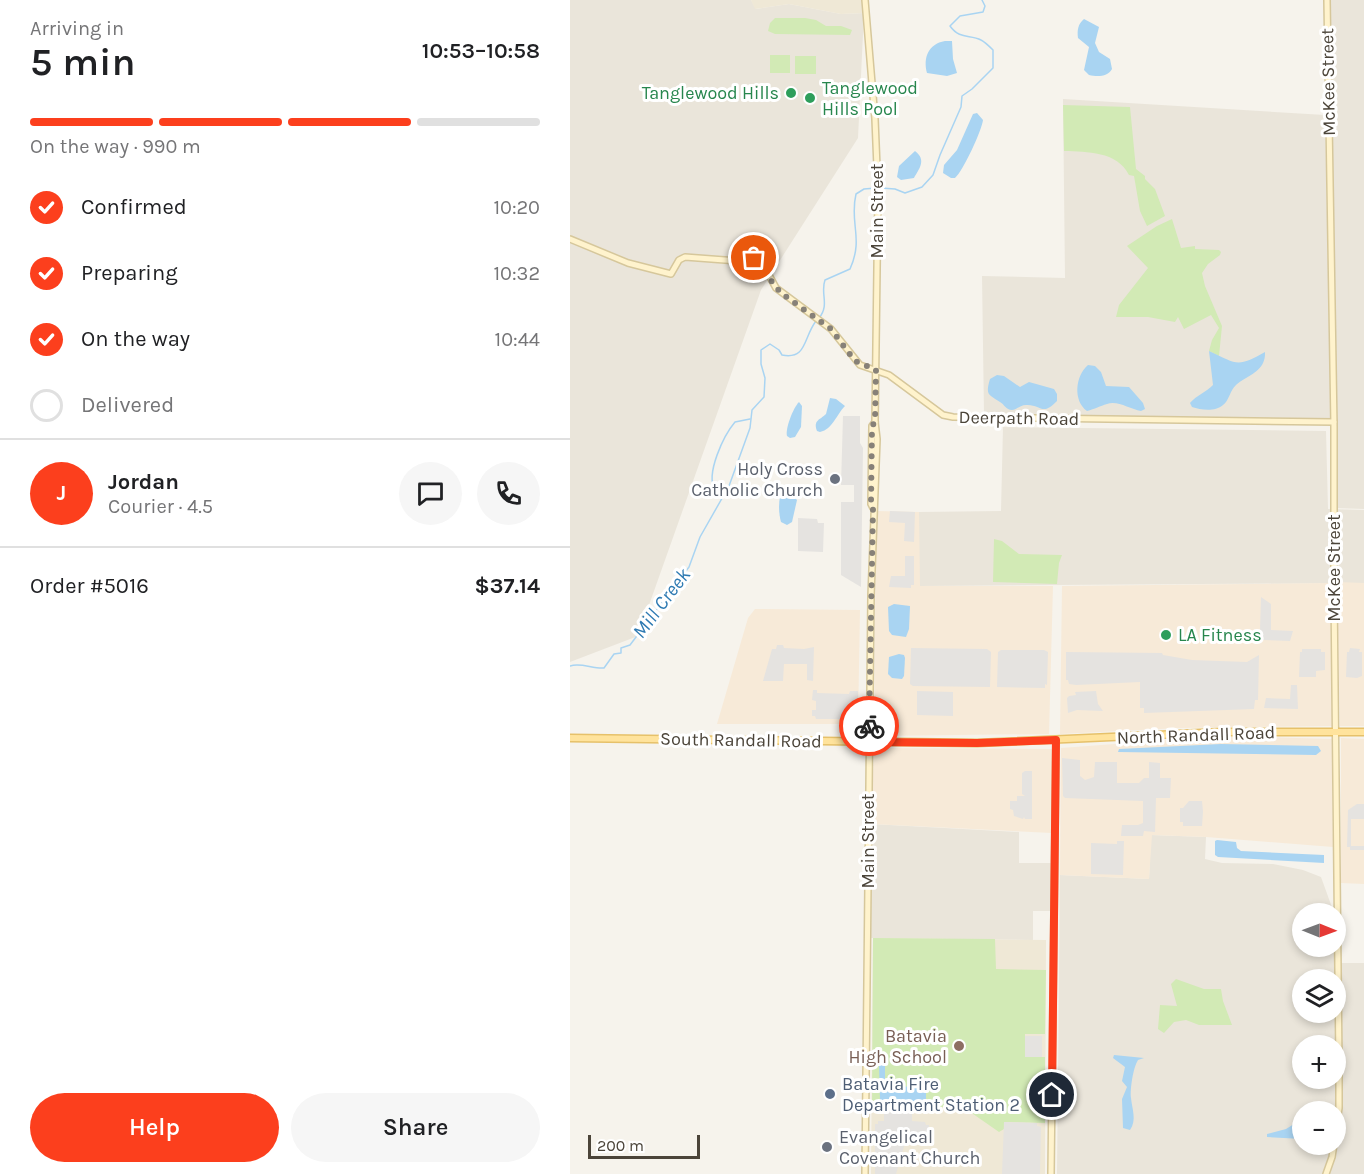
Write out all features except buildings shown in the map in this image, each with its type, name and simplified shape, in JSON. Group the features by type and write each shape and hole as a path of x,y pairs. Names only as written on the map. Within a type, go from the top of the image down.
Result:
{"main road":[{"name":"North Randall Road","path":"1056,740 1224,732 1336,732"},
{"path":"1336,732 1364,732"},
{"name":"South Randall Road","path":"570,738 977,743 1056,740"}],"street":[{"name":"Main Street","path":"864,0 878,178 875,422 877,426 876,489 873,508 869,742 865,1174"},
{"name":"McKee Street","path":"1327,0 1334,422 1338,1101"},
{"name":"Deerpath Road","path":"570,239 628,263 671,274 678,260 685,257 738,261 759,257 776,288 838,335 855,361 889,375 944,415 954,417 1334,422"},
{"path":"1051,1174 1056,740"},
{"path":"1326,1174 1332,1155"}],"shaded area":[{"path":"570,0 751,0 756,9 789,4 841,14 864,13 858,138 761,290 638,636 570,662"},
{"path":"751,0 863,0 864,13 841,14 789,4 755,9"},
{"path":"1330,0 1364,0 1364,509 1336,508"},
{"path":"1063,99 1325,115 1331,419 984,414 982,276 1065,278"},
{"path":"843,416 860,416 860,443 863,448 861,587 841,575 841,502 854,502 854,485 841,485"},
{"path":"1003,427 1326,431 1328,509 1364,510 1364,583 919,586 919,512 1001,511"},
{"path":"876,511 919,512 920,586 1053,586 1049,734 874,736"},
{"path":"890,511 915,512 914,542 904,541 905,523 889,522"},
{"path":"798,518 817,519 818,523 824,523 823,552 798,551"},
{"path":"905,556 914,556 914,585 911,585 911,588 889,587 891,576 905,576"},
{"path":"1337,582 1364,583 1364,726 1340,726"},
{"path":"1331,583 1332,726 1180,728 1060,734 1062,586"},
{"path":"1261,597 1271,604 1271,630 1293,631 1290,641 1263,640 1260,630"},
{"path":"755,609 860,610 858,724 717,724 748,618"},
{"path":"777,645 783,645 784,648 814,647 813,681 807,680 807,664 784,664 783,681 763,681 772,649 776,649"},
{"path":"911,648 987,649 991,652 990,687 913,686 910,684"},
{"path":"1350,648 1360,649 1359,652 1362,652 1362,676 1357,678 1346,677 1347,652"},
{"path":"1302,649 1321,649 1321,652 1325,652 1325,670 1316,671 1316,677 1299,677"},
{"path":"1001,650 1044,650 1048,652 1045,688 997,687 998,652"},
{"path":"1066,652 1162,653 1192,660 1247,662 1259,655 1258,700 1255,700 1254,709 1144,713 1144,708 1140,708 1140,682 1069,684 1066,680"},
{"path":"1291,685 1297,685 1298,709 1264,708 1266,698 1290,699"},
{"path":"813,690 817,690 817,693 849,694 850,691 858,691 858,716 855,716 855,719 816,719 812,716 812,710 816,710 816,701 812,700"},
{"path":"917,691 953,692 953,716 917,715"},
{"path":"1096,691 1098,704 1103,711 1077,710 1068,713 1067,698 1069,696 1076,695 1075,692"},
{"path":"1221,736 1332,739 1333,847 1152,835 1149,879 1060,875 1061,748"},
{"path":"1341,738 1364,739 1364,884 1341,883"},
{"path":"874,748 1052,749 1052,833 871,824"},
{"path":"1062,758 1080,760 1080,776 1085,780 1094,777 1095,762 1117,762 1117,783 1139,783 1144,778 1149,778 1149,762 1160,763 1160,778 1171,778 1170,798 1156,798 1155,832 1144,831 1143,836 1121,836 1122,825 1143,823 1143,801 1065,798 1063,796"},
{"path":"1032,771 1032,819 1014,816 1013,810 1010,809 1010,801 1017,801 1017,796 1025,796 1022,794 1022,773"},
{"path":"1189,801 1202,801 1202,826 1183,826 1183,822 1180,822 1180,808 1183,808"},
{"path":"1357,804 1364,804 1364,819 1351,819 1351,846 1364,846 1364,850 1350,850 1350,847 1347,847 1348,810"},
{"path":"871,824 1019,832 1019,863 1052,863 1051,911 1033,911 1033,940 870,938"},
{"path":"1151,835 1206,837 1205,859 1222,863 1273,864 1303,870 1321,877 1330,903 1292,903 1292,957 1335,957 1335,963 1364,963 1364,1174 1057,1174 1060,875 1149,879"},
{"path":"1117,841 1124,841 1123,875 1091,874 1091,843 1117,844"},
{"name":"Batavia High School","path":"873,938 1046,940 1045,1174 871,1174"},
{"path":"1025,1036 1042,1036 1042,1057 1025,1057"},
{"path":"884,1108 912,1108 912,1121 925,1122 929,1125 929,1143 905,1143 896,1174 875,1174 875,1124 878,1124 878,1121 884,1121"},
{"path":"1004,1122 1037,1123 1037,1126 1041,1127 1040,1174 1002,1174"}],"green space":[{"path":"775,18 805,18 816,20 826,26 841,26 852,30 850,35 775,34 768,31 770,23"},
{"path":"770,55 790,55 790,73 770,73"},
{"path":"795,56 816,56 816,74 795,74"},
{"path":"1063,105 1130,107 1136,169 1155,189 1165,216 1147,226 1140,211 1134,176 1129,175 1117,161 1101,154 1064,151"},
{"path":"1172,219 1181,248 1195,246 1195,249 1221,252 1202,273 1222,326 1219,356 1209,351 1219,328 1211,315 1184,329 1178,317 1175,322 1148,317 1116,317 1119,305 1148,268 1127,246"},
{"path":"994,539 1002,541 1019,554 1062,555 1057,584 993,582"},
{"name":"Batavia High School","path":"873,938 995,939 996,969 1046,970 1045,1034 1025,1034 1025,1057 1045,1057 1045,1123 1004,1122 1004,1129 999,1132 963,1107 925,1107 914,1112 912,1109 884,1108 884,1111 872,1108"},
{"path":"1176,979 1204,989 1221,989 1232,1025 1199,1025 1186,1020 1174,1022 1164,1033 1158,1029 1160,1005 1177,1006 1171,984"}],"water":[{"path":"1084,19 1099,27 1095,43 1099,52 1110,59 1112,69 1105,75 1089,75 1084,70 1089,47 1078,38 1078,32 1079,25"},
{"path":"952,41 957,73 947,76 927,73 928,52 934,45"},
{"path":"977,113 983,120 972,150 955,178 951,178 943,173 944,165 957,150 973,114"},
{"path":"915,151 921,158 920,168 914,178 901,180 897,177 899,166"},
{"path":"1209,351 1237,362 1248,360 1265,352 1259,369 1236,385 1225,403 1216,409 1204,410 1192,407 1190,403 1213,385"},
{"path":"1088,365 1095,366 1101,372 1106,386 1129,387 1143,403 1145,409 1141,411 1111,403 1087,411 1079,401 1077,388 1080,375"},
{"path":"997,375 1004,376 1020,387 1029,382 1054,389 1057,401 1045,409 1026,405 1012,410 1008,409 988,392 990,379"},
{"path":"830,398 836,399 845,406 828,428 817,431 817,422 826,414"},
{"path":"799,402 802,406 801,427 795,437 790,438 787,436 788,424"},
{"path":"784,486 797,500 792,522 787,525 781,522 779,513"},
{"path":"894,604 910,606 909,629 906,637 892,635 889,631 888,607"},
{"path":"904,655 905,658 902,679 892,678 888,674 889,657"},
{"path":"1221,744 1318,746 1321,751 1316,755 1118,752 1119,749"},
{"path":"1215,841 1236,842 1237,848 1241,851 1324,855 1324,863 1218,857 1215,855"},
{"path":"1114,1055 1144,1058 1138,1060 1132,1079 1134,1118 1130,1130 1123,1128 1122,1099 1127,1087 1122,1081 1125,1067 1113,1058"},
{"path":"885,1063 885,1085 926,1088 926,1101 899,1103 880,1100 879,1064"},
{"path":"1292,1125 1292,1138 1267,1137 1267,1134"}],"waterway":[{"name":"Mill Creek","path":"881,188 895,189 905,193 922,187 933,175 961,107 962,96 993,68 993,50 990,47 977,38 961,35 950,26 960,16 983,12 985,6 982,0"},
{"name":"Mill Creek","path":"819,318 824,308 825,280 850,269 854,258 856,194 864,189 876,188"},
{"name":"Mill Creek","path":"570,666 604,668 614,654 621,653 621,648 630,645 689,567 700,537 729,486 750,428 752,410 764,397 765,378 761,364 761,350 770,344 782,355 796,354 804,346 816,321"},
{"name":"Mill Creek","path":"722,497 716,492 713,483 712,474 717,455 735,422 750,419"}],"way so far":[{"path":"754,258 759,257 772,282 781,293 838,335 855,361 866,368 876,370 875,422 872,426 871,504 873,508 869,726"}],"place":[{"name":"Tanglewood Hills","path":"791,93"},
{"name":"Tanglewood Hills Pool","path":"810,98"},
{"name":"Holy Cross Catholic Church","path":"835,479"},
{"name":"LA Fitness","path":"1166,635"},
{"name":"Batavia High School","path":"959,1046"},
{"name":"Batavia Fire Department Station 2","path":"830,1094"},
{"name":"Evangelical Covenant Church","path":"827,1147"}],"route":[{"path":"869,726 869,742 977,743 1056,740 1052,1095"}]}
